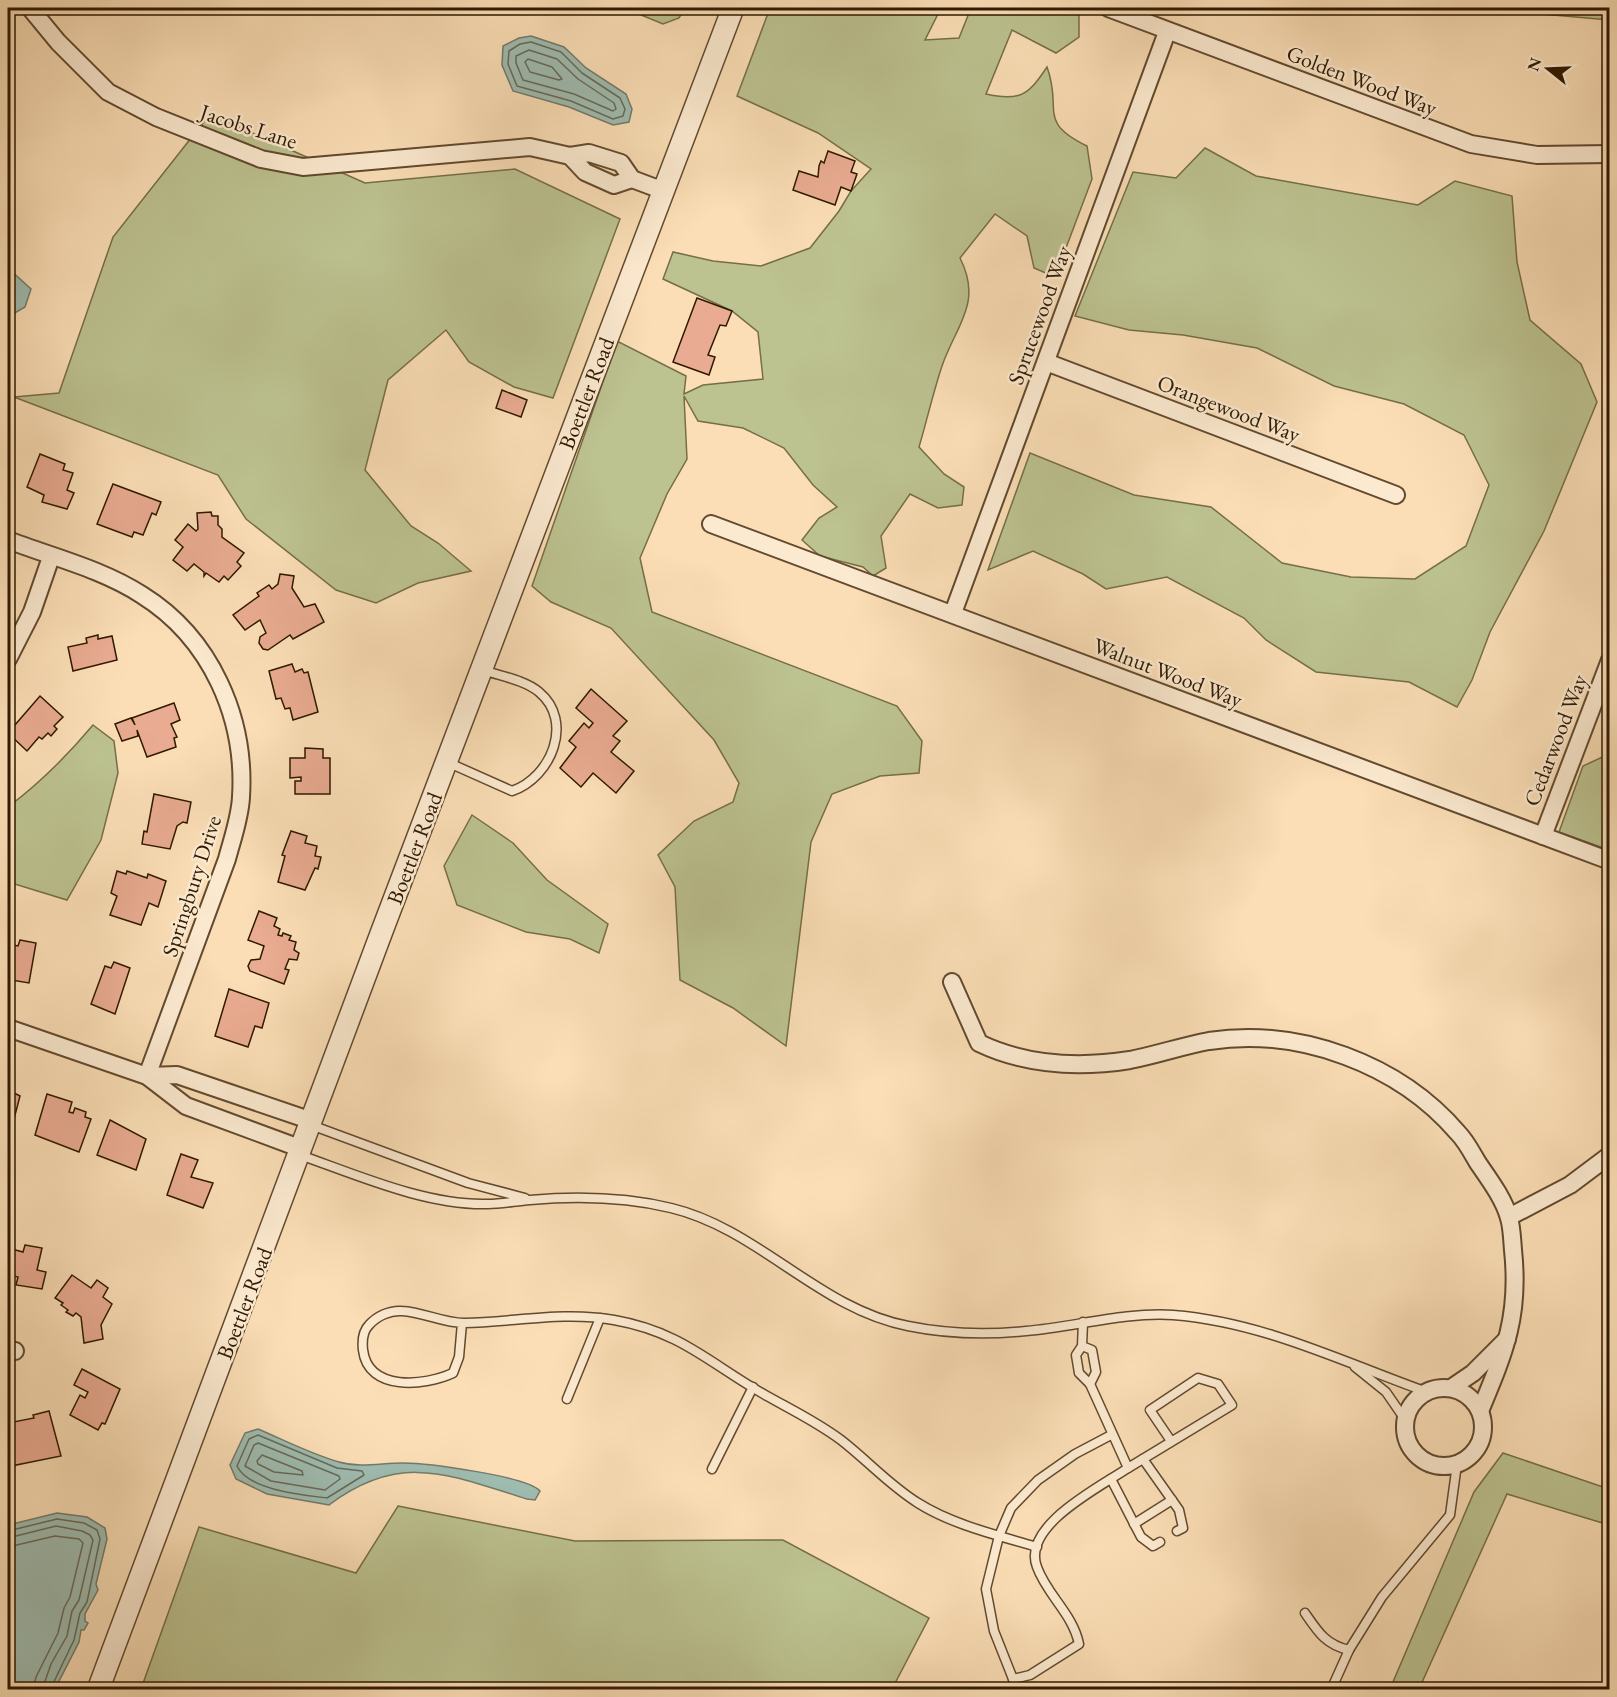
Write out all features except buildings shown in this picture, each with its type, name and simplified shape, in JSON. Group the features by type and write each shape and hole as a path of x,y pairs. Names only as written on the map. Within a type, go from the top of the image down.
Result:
{"street":[{"name":"Jacobs Lane","path":"30,8 108,92 156,117 261,159 303,167 530,147 570,156 585,172 614,185 632,179 664,191"},
{"name":"Boettler Road","path":"98,1689 481,669 733,8"},
{"name":"Golden Wood Way","path":"1107,8 1471,144 1537,155 1610,154"},
{"name":"Sprucewood Way","path":"953,613 1167,32"},
{"name":"Orangewood Way","path":"1046,362 1396,495"},
{"name":"Walnut Wood Way","path":"711,524 1610,861"},
{"name":"Springbury Drive","path":"8,540 109,578 143,595 174,621 203,652 218,676 231,712 239,751 242,798 227,859 147,1076"},
{"path":"8,659 32,612 51,557"},
{"name":"Cedarwood Way","path":"1543,836 1610,660"},
{"path":"952,982 979,1043 1002,1054 1038,1061 1089,1065 1131,1059 1210,1041 1256,1038 1294,1042 1343,1055 1374,1068 1419,1097 1459,1133 1509,1217 1516,1277 1510,1337 1480,1411 1482,1436 1477,1448 1457,1464 1431,1463 1420,1457 1411,1447 1406,1421 1417,1399 1427,1392 1451,1388 1473,1373 1510,1337"},
{"path":"8,1028 147,1076 186,1106 301,1152"},
{"path":"147,1076 177,1075 312,1123"},
{"path":"1509,1217 1570,1185 1610,1155"},
{"path":"1451,1388 1473,1400 1480,1411"}],"lane":[{"path":"446,762 512,791 525,787 542,768 554,747 558,724 554,706 537,690 481,669"},
{"path":"312,1123 468,1183 531,1200"},
{"path":"301,1152 419,1194 487,1205 581,1198 621,1200 673,1208 716,1225 754,1245 852,1308 905,1326 962,1334 1027,1331 1116,1317 1171,1315 1224,1322 1277,1335 1427,1392"},
{"path":"462,1323 459,1357 453,1373 437,1381 390,1381 373,1373 364,1357 362,1340 368,1325 383,1314 401,1311 462,1323 572,1315 600,1318 666,1333 697,1349 753,1387 821,1425 919,1504 953,1520 1037,1546"},
{"path":"567,1398 600,1318"},
{"path":"1083,1322 1082,1346 1077,1355 1080,1373 1090,1384 1111,1436 1128,1468"},
{"path":"1082,1346 1092,1350 1096,1372 1090,1384"},
{"path":"1348,1361 1386,1392 1406,1421"},
{"path":"1013,1679 1030,1675 1079,1644 1076,1629 1036,1566 1038,1540 1046,1527 1111,1479 1232,1405 1218,1384 1198,1377 1150,1410 1171,1441"},
{"path":"712,1469 753,1387"},
{"path":"1018,1689 994,1631 986,1589 999,1536 1011,1508 1038,1480 1075,1454 1111,1436"},
{"path":"1143,1459 1179,1510 1183,1528 1177,1531"},
{"path":"1330,1689 1349,1650 1382,1597 1450,1515 1457,1464"},
{"path":"1111,1479 1142,1537 1153,1546 1160,1542"},
{"path":"1134,1524 1172,1500"},
{"path":"1305,1613 1323,1638 1334,1647 1349,1650"}],"green space":[{"path":"624,8 685,8 679,18 663,24"},
{"path":"770,8 941,8 925,40 959,38 971,8 1060,8 1079,15 1079,37 1056,53 1012,30 986,94 1008,97 1023,94 1035,84 1047,67 1056,121 1061,129 1087,146 1092,179 1055,277 1034,268 1027,236 995,214 960,258 969,288 968,301 965,314 942,366 919,447 944,474 964,487 962,505 938,508 910,494 881,536 886,568 873,576 863,567 820,556 802,540 819,518 837,507 813,485 784,448 743,428 698,421 684,396 687,459 667,494 640,558 652,612 897,706 922,741 919,773 880,776 832,794 811,842 786,1046 733,1008 680,980 675,887 658,855 694,821 733,802 739,783 714,740 611,628 551,602 532,586 617,341 686,376 684,394 703,385 763,379 758,332 732,311 663,279 673,252 713,261 761,266 810,248 839,211 851,191 871,169 818,133 737,96"},
{"path":"1471,8 1609,8 1609,20"},
{"path":"210,114 365,183 515,169 620,219 553,398 514,387 469,362 446,330 388,380 365,470 411,526 438,543 471,571 418,583 376,603 336,590 246,519 218,475 14,397 59,393 113,237"},
{"path":"1205,148 1256,176 1418,205 1455,181 1512,196 1517,262 1530,320 1581,364 1597,402 1544,531 1490,632 1472,680 1457,707 1409,682 1316,672 1266,640 1244,618 1167,577 1106,589 1083,574 1033,551 988,570 1030,453 1134,495 1211,507 1282,563 1351,577 1415,579 1466,546 1489,485 1464,435 1404,404 1334,386 1257,348 1183,335 1129,330 1075,316 1133,172 1176,178"},
{"path":"93,725 114,741 118,773 101,840 67,900 8,882 8,807 53,769"},
{"path":"1609,754 1609,850 1559,832 1583,766"},
{"path":"472,815 513,843 547,880 608,924 599,953 570,939 526,932 457,905 444,866"},
{"path":"1503,1453 1609,1489 1609,1525 1507,1494 1419,1689 1390,1689 1474,1492"},
{"path":"398,1506 575,1541 783,1540 929,1618 892,1689 141,1689 199,1527 356,1573"}],"water":[{"path":"531,36 564,47 586,68 626,94 632,109 629,122 613,125 569,107 513,91 502,65 503,46 519,38"},
{"path":"8,268 31,289 25,307 8,317"},
{"path":"258,1429 318,1455 347,1464 432,1465 516,1480 540,1491 535,1500 527,1499 449,1476 403,1473 379,1478 355,1488 329,1505 267,1494 236,1479 230,1465 245,1433"},
{"path":"57,1513 87,1517 105,1528 107,1539 96,1584 98,1590 85,1614 85,1621 88,1623 84,1630 81,1630 79,1642 55,1689 8,1689 8,1525"}]}
